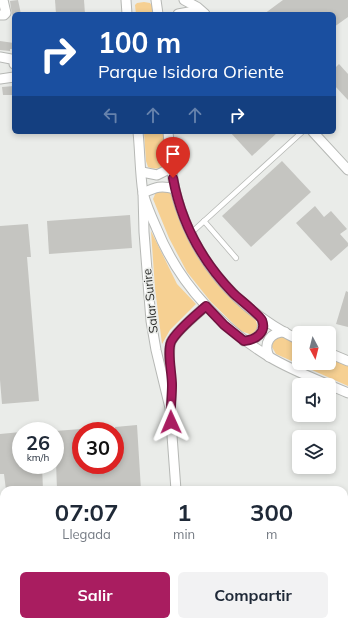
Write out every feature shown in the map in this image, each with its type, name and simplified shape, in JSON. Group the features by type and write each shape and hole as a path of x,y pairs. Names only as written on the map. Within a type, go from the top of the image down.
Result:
{"street":[{"path":"0,15 4,15 6,13 3,0"},
{"path":"126,0 127,12"},
{"path":"156,0 158,12"},
{"path":"184,0 201,12"},
{"path":"197,0 200,4 202,12"},
{"path":"0,57 12,60"},
{"path":"0,79 12,77"},
{"name":"Salar Surire","path":"138,134 152,330 170,408"},
{"path":"168,134 171,168 175,189 187,228 201,252 218,277 238,298 262,318 292,336"},
{"path":"315,134 348,170"},
{"path":"142,172 157,175 171,168"},
{"path":"175,189 166,186 159,186 143,193 166,250 181,274 206,306 224,325 244,341 269,357 348,393"},
{"name":"Salar Surire","path":"176,486 170,408 172,383 170,353 171,343 178,332 206,306"},
{"path":"244,341 255,339 260,334 262,328 262,318"},
{"path":"269,357 266,347 268,340 275,333 285,332"},
{"path":"336,356 348,361"}],"lane":[{"path":"190,234 300,134"},
{"path":"204,221 236,258"}],"shaded area":[{"path":"137,3 150,3 153,7 153,12 136,12 135,5"},
{"path":"144,134 164,134 167,160 165,163 161,167 154,168 148,167 146,161"},
{"path":"165,190 171,192 187,235 199,259 225,292 245,311 255,318 258,328 252,335 241,331 211,302 187,272 169,238 153,199 156,192"},
{"path":"151,231 177,284 196,304 170,330 162,344 155,288"},
{"path":"286,336 292,339 292,361 276,354 272,347 273,341 279,337"},
{"path":"336,358 348,363 348,386 336,381 336,378 330,378 312,370 336,370"}],"building":[{"path":"18,0 21,12 12,12 12,15 10,1"},
{"path":"55,0 84,0 85,12 56,12"},
{"path":"283,0 348,0 348,17 336,26 336,12 267,12"},
{"path":"0,41 12,43 12,49 10,49 10,51 0,50"},
{"path":"339,64 348,74 348,100 336,87 336,67"},
{"path":"12,86 12,95 3,95 2,87"},
{"path":"232,134 276,134 252,156"},
{"path":"282,161 311,192 251,247 222,216"},
{"path":"315,206 324,217 331,211 347,229 340,234 348,243 348,246 331,261 296,223"},
{"path":"130,215 132,248 49,254 47,221"},
{"path":"28,224 31,257 27,257 39,401 2,404 0,380 0,226"},
{"path":"346,291 348,292 348,327 336,324"},
{"path":"137,425 141,486 57,486 56,474 64,474 64,430 72,430 72,474 124,474 124,426"},
{"path":"12,433 12,474 42,474 43,486 6,486 4,474 0,474 0,434"}],"route":[{"path":"171,422 170,408 172,383 170,348 172,340 178,332 206,306 224,325 244,341 255,339 260,334 262,328 262,318 243,303 218,277 197,247 187,228 173,178"}]}
